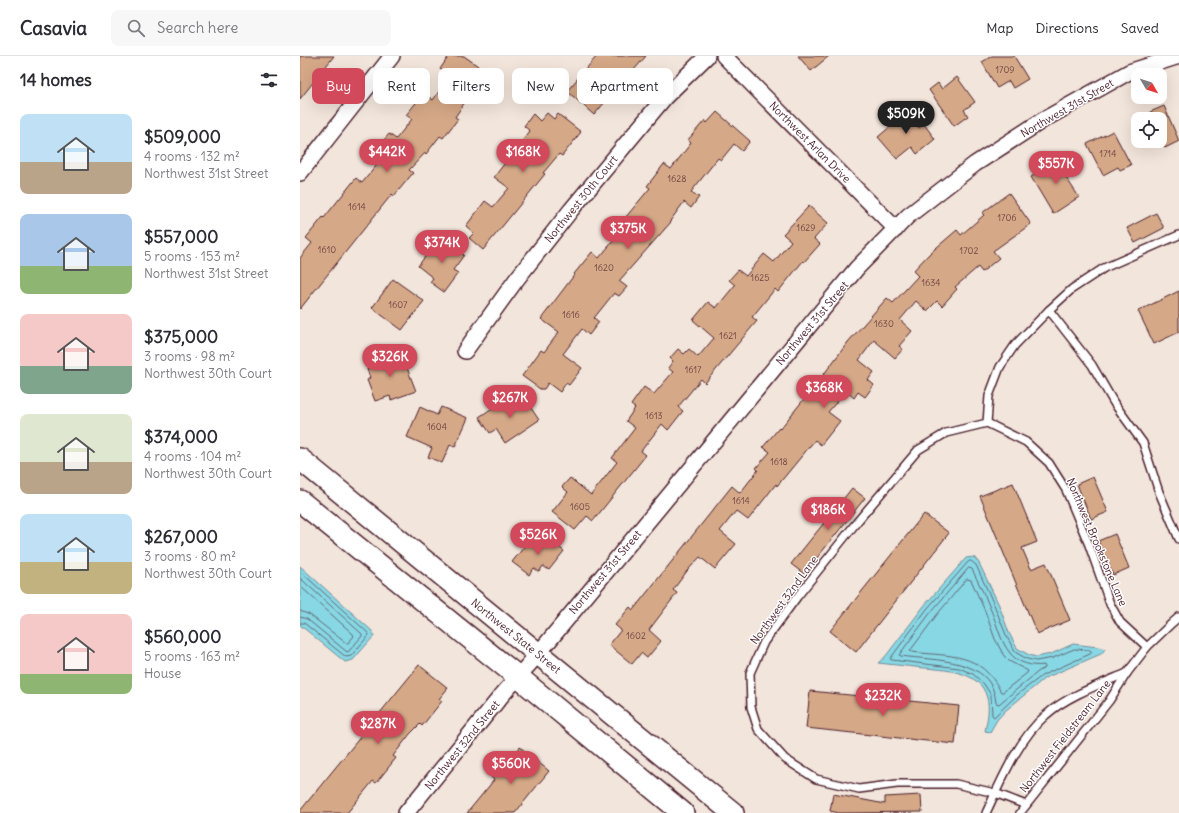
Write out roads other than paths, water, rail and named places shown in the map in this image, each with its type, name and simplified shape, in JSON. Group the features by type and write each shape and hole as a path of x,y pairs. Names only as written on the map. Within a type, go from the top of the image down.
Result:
{"main road":[{"name":"Northwest State Street","path":"300,460 733,813"},
{"path":"300,501 517,676 682,813"}],"street":[{"path":"300,173 392,56"},
{"name":"Northwest 30th Court","path":"464,351 516,280 571,210 665,97 707,56"},
{"name":"Northwest Arlan Drive","path":"724,56 896,229"},
{"name":"Northwest 31st Street","path":"517,676 538,654 857,268 908,216 975,164 1043,120 1129,72 1179,56"},
{"name":"Northwest 32nd Street","path":"406,813 517,676"}],"lane":[{"path":"987,423 989,396 1000,367 1015,345 1049,310 1072,289 1104,268 1179,235"},
{"path":"1049,310 1092,365 1114,403 1143,442 1158,492 1179,540"},
{"name":"Northwest Brookstone Lane","path":"987,423 1026,442 1049,462 1066,490 1089,545 1110,604 1120,622 1148,647"},
{"name":"Northwest 32nd Lane","path":"987,423 946,433 918,450 856,523 797,597 764,642 750,673 751,707 758,729 786,759 816,779 859,789 897,784 956,784 995,793"},
{"name":"Northwest Fieldstream Lane","path":"1020,813 1109,701 1127,673 1148,647 1179,617"},
{"name":"Northwest Fieldstream Lane","path":"986,813 1003,776 1024,739 1046,715 1074,696 1127,673"},
{"path":"995,793 1026,805"}],"water":[{"path":"974,557 979,563 999,605 1009,633 1017,648 1036,657 1051,654 1073,644 1105,649 1101,654 1045,678 1005,711 997,720 990,732 985,731 988,710 987,698 983,688 976,681 957,672 878,663 885,657 924,606 966,558"},
{"path":"300,566 372,631 374,636 353,660 345,662 300,625"}]}
